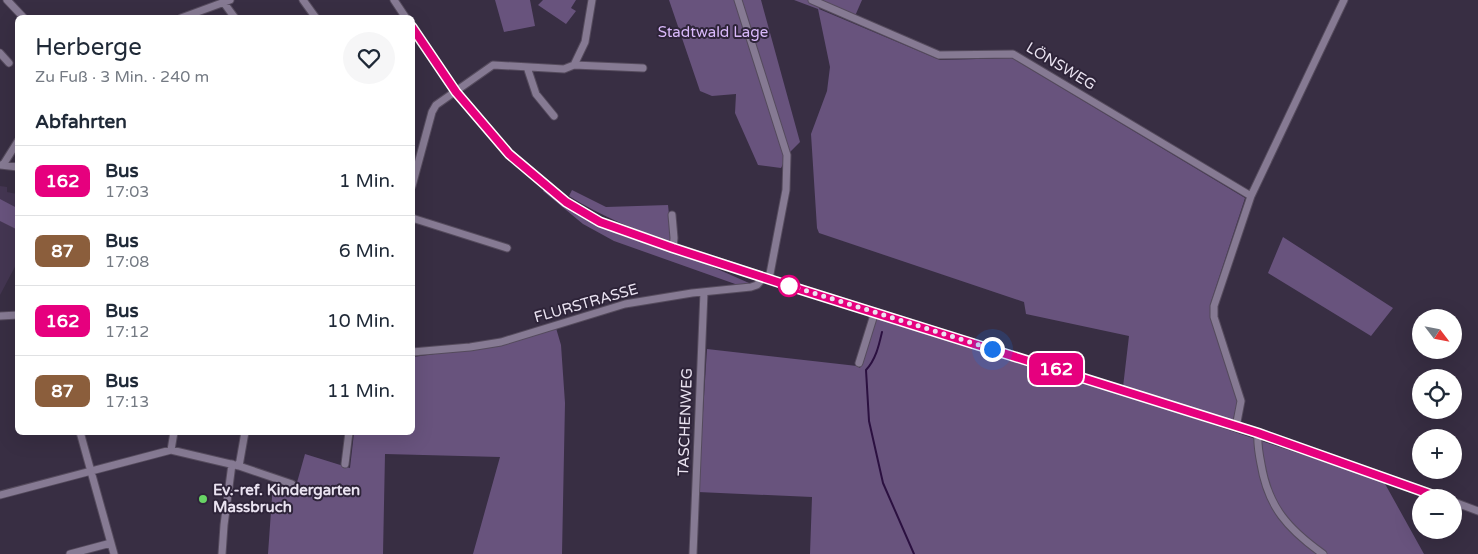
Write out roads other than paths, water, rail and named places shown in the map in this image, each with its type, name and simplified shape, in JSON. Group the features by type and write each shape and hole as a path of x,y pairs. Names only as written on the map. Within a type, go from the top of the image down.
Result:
{"street":[{"path":"7,0 21,15"},
{"path":"304,0 314,15"},
{"path":"394,0 404,15"},
{"path":"574,65 585,42 592,0"},
{"path":"738,0 786,155 788,167 786,190 766,278"},
{"name":"LÖNSWEG","path":"812,0 939,55 1013,54 1251,196"},
{"path":"1236,426 1240,401 1214,317 1214,306 1251,196 1344,0"},
{"path":"189,15 227,1 234,15"},
{"path":"415,31 456,92 509,154 566,202 600,222 673,248 872,312 1258,433 1416,489"},
{"path":"0,54 9,63"},
{"path":"415,175 434,108 493,65 564,69 574,65 643,68"},
{"path":"527,67 536,94 554,116"},
{"path":"15,146 2,165 15,167"},
{"path":"415,155 420,156"},
{"path":"672,215 673,248"},
{"path":"415,219 507,248"},
{"name":"FLURSTRASSE","path":"415,352 501,342 625,304 663,297 751,287 766,278"},
{"name":"TASCHENWEG","path":"693,554 704,292"},
{"path":"859,363 873,318 872,312"},
{"path":"0,316 15,315"},
{"path":"1258,433 1257,445 1264,484 1270,499 1286,522 1322,554"},
{"path":"81,435 114,554"},
{"path":"171,450 174,435"},
{"path":"222,554 224,525 235,465 244,435"},
{"path":"345,464 349,435"},
{"path":"0,495 171,450 235,465 292,484"},
{"path":"1462,505 1478,511"},
{"path":"70,554 111,543"}],"waterway":[{"path":"882,332 875,357 866,370 869,421 883,483 914,554"}],"place":[{"name":"Ev.-ref. Kindergarten Massbruch","path":"203,499"}],"park label":[{"name":"Stadtwald Lage","path":"713,32"}]}
